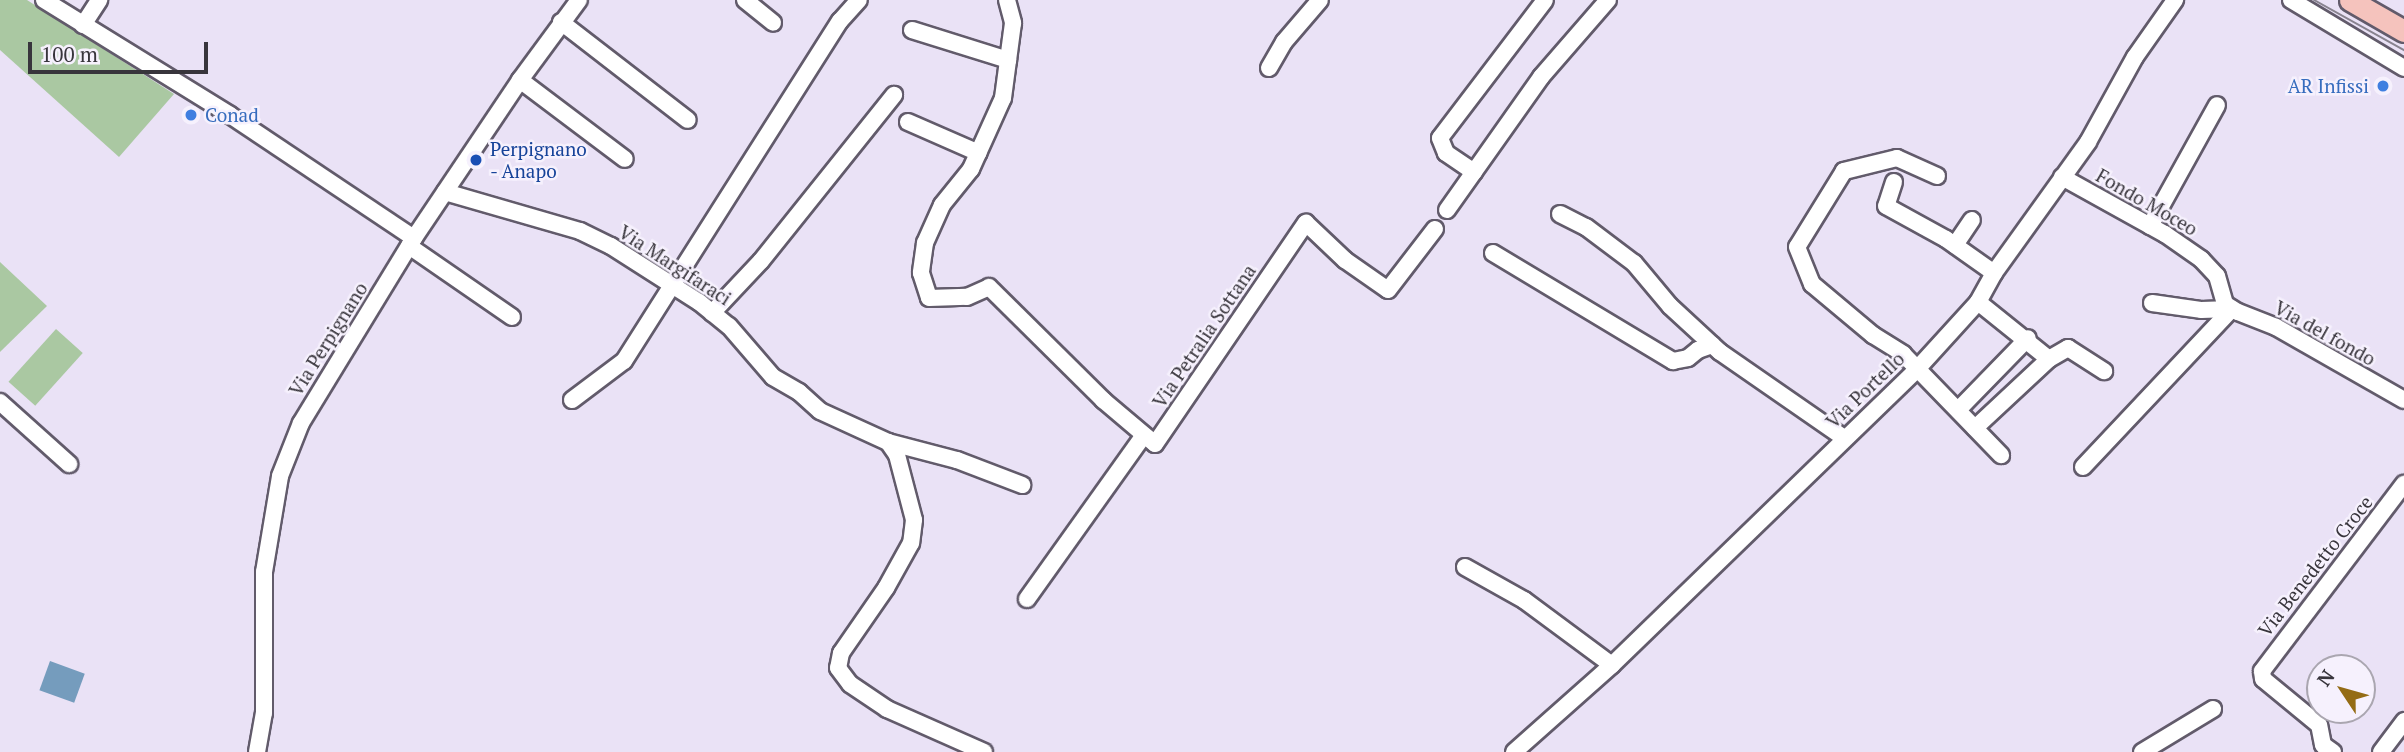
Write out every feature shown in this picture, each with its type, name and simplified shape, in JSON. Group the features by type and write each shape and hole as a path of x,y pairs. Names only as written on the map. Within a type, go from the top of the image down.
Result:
{"main road":[{"path":"2350,0 2404,31"}],"street":[{"path":"44,0 230,116 412,242 512,317"},
{"path":"83,25 99,0"},
{"name":"Via Perpignano","path":"257,752 264,713 264,572 280,476 301,422 412,242 520,80 579,0"},
{"path":"745,0 773,23"},
{"path":"572,400 624,361 710,221 840,21 859,0"},
{"path":"1007,0 1013,23 1003,98 971,169 942,205 925,243 921,273 929,298 967,297 989,287 1103,400 1144,435 1027,599"},
{"path":"1269,68 1284,42 1320,0"},
{"path":"1474,172 1446,153 1440,138 1545,0"},
{"name":"Via Portello","path":"1514,752 1612,665 1918,368 1979,302 1990,270 2088,142 2135,57 2175,0"},
{"path":"2291,0 2404,68"},
{"path":"1447,210 1541,77 1606,1"},
{"path":"562,22 688,120"},
{"path":"912,30 1008,60"},
{"path":"520,80 625,159"},
{"path":"712,313 761,261 894,94"},
{"path":"2150,226 2217,105"},
{"path":"908,122 979,153"},
{"path":"1937,176 1897,158 1844,171 1797,247 1812,284 1918,368 2001,455"},
{"name":"Fondo Moceo","path":"2062,177 2150,226 2201,259 2217,276 2229,306"},
{"path":"1894,182 1886,206 1955,245 1990,270"},
{"name":"Via Margifaraci","path":"445,192 580,231 611,246 729,326 773,377 799,392 820,411 888,442 957,460 1022,485"},
{"path":"1560,214 1586,227 1634,263 1670,306 1713,345 1844,438"},
{"path":"1955,245 1972,220"},
{"name":"Via Petralia Sottana","path":"1144,435 1155,444 1306,223 1345,260 1388,290 1435,229"},
{"path":"1493,253 1673,361 1688,358 1713,345"},
{"path":"1979,302 2028,338 2049,359"},
{"path":"2152,303 2201,310 2229,306"},
{"path":"2083,467 2229,306"},
{"name":"Via del fondo","path":"2229,306 2276,327 2404,400"},
{"path":"1958,410 2028,338"},
{"path":"1975,428 2049,359 2067,348 2104,371"},
{"path":"0,402 69,464"},
{"path":"888,442 897,455 914,520 911,543 886,588 841,653 838,668 850,684 887,709 984,752"},
{"name":"Via Benedetto Croce","path":"2333,752 2323,745 2319,725 2265,681 2261,674 2404,484"},
{"path":"1465,567 1524,600 1612,665"},
{"path":"2147,751 2213,709"},
{"path":"2381,752 2404,721"}],"green space":[{"path":"0,0 27,0 174,94 119,157 0,50"},
{"path":"0,262 47,306 0,352"},
{"path":"56,329 83,353 35,406 8,382"}],"water":[{"path":"50,661 85,674 74,703 39,690"}],"tram line":[{"path":"2314,0 2404,50"}],"place":[{"name":"AR Infissi","path":"2383,86"},
{"name":"Conad","path":"191,115"},
{"name":"Perpignano - Anapo","path":"476,160"}]}
